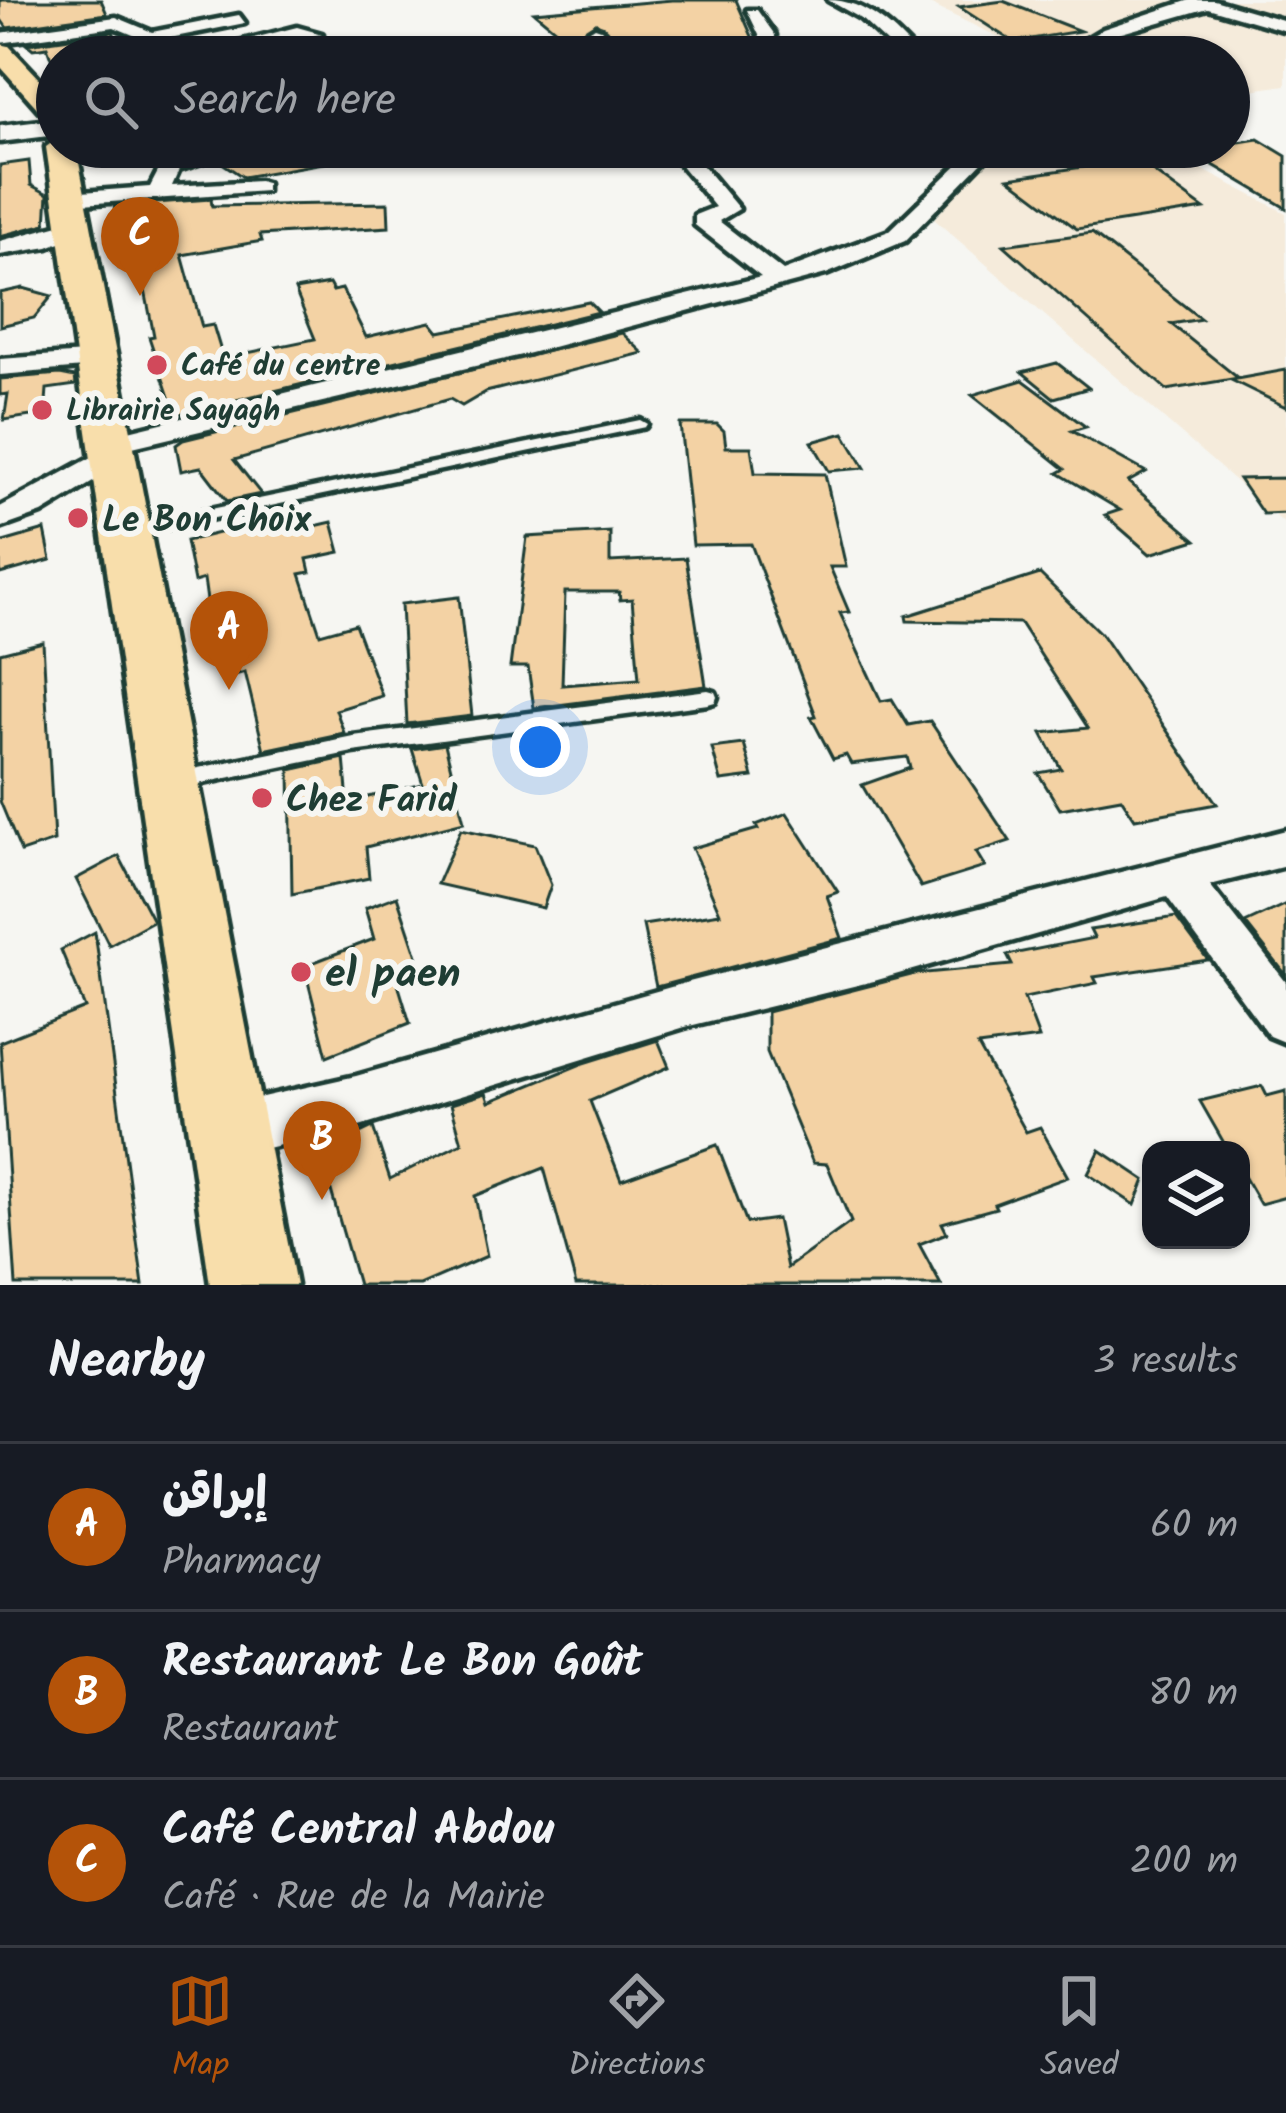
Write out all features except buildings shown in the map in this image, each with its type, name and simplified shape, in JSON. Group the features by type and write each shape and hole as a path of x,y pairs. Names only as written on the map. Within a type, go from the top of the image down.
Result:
{"main road":[{"path":"0,51 36,77"},
{"path":"0,134 36,130"},
{"path":"68,191 253,1285"}],"street":[{"path":"835,0 865,14 889,36"},
{"path":"1102,36 1203,2 1286,26"},
{"path":"752,13 767,36"},
{"path":"155,36 239,20"},
{"path":"0,38 116,22 148,36"},
{"path":"596,32 600,36"},
{"path":"280,36 314,34"},
{"path":"158,194 170,168"},
{"path":"694,168 728,209 703,220 780,280"},
{"path":"0,518 32,509 115,449 780,280 897,236 966,168"},
{"path":"0,248 40,242 68,191 158,194 259,187"},
{"path":"0,367 98,360"},
{"path":"226,1131 356,1102 685,1005 874,960 1286,848"},
{"path":"1176,875 1286,1020"}],"lane":[{"path":"129,531 640,424"},
{"path":"170,782 353,744 707,697"}],"shaded area":[{"path":"921,0 1286,0 1286,85 1250,90 1250,36 996,36"},
{"path":"978,168 1199,168 1286,213 1286,525 934,219"}],"place":[{"name":"Café Central Abdou","path":"140,296"},
{"name":"Café du centre","path":"157,365"},
{"name":"Librairie Sayagh","path":"42,410"},
{"name":"Le Bon Choix","path":"78,518"},
{"name":"إبراقن","path":"229,690"},
{"name":"Chez Farid","path":"262,798"},
{"name":"el paen","path":"301,972"},
{"name":"Restaurant Le Bon Goût","path":"322,1200"}]}
